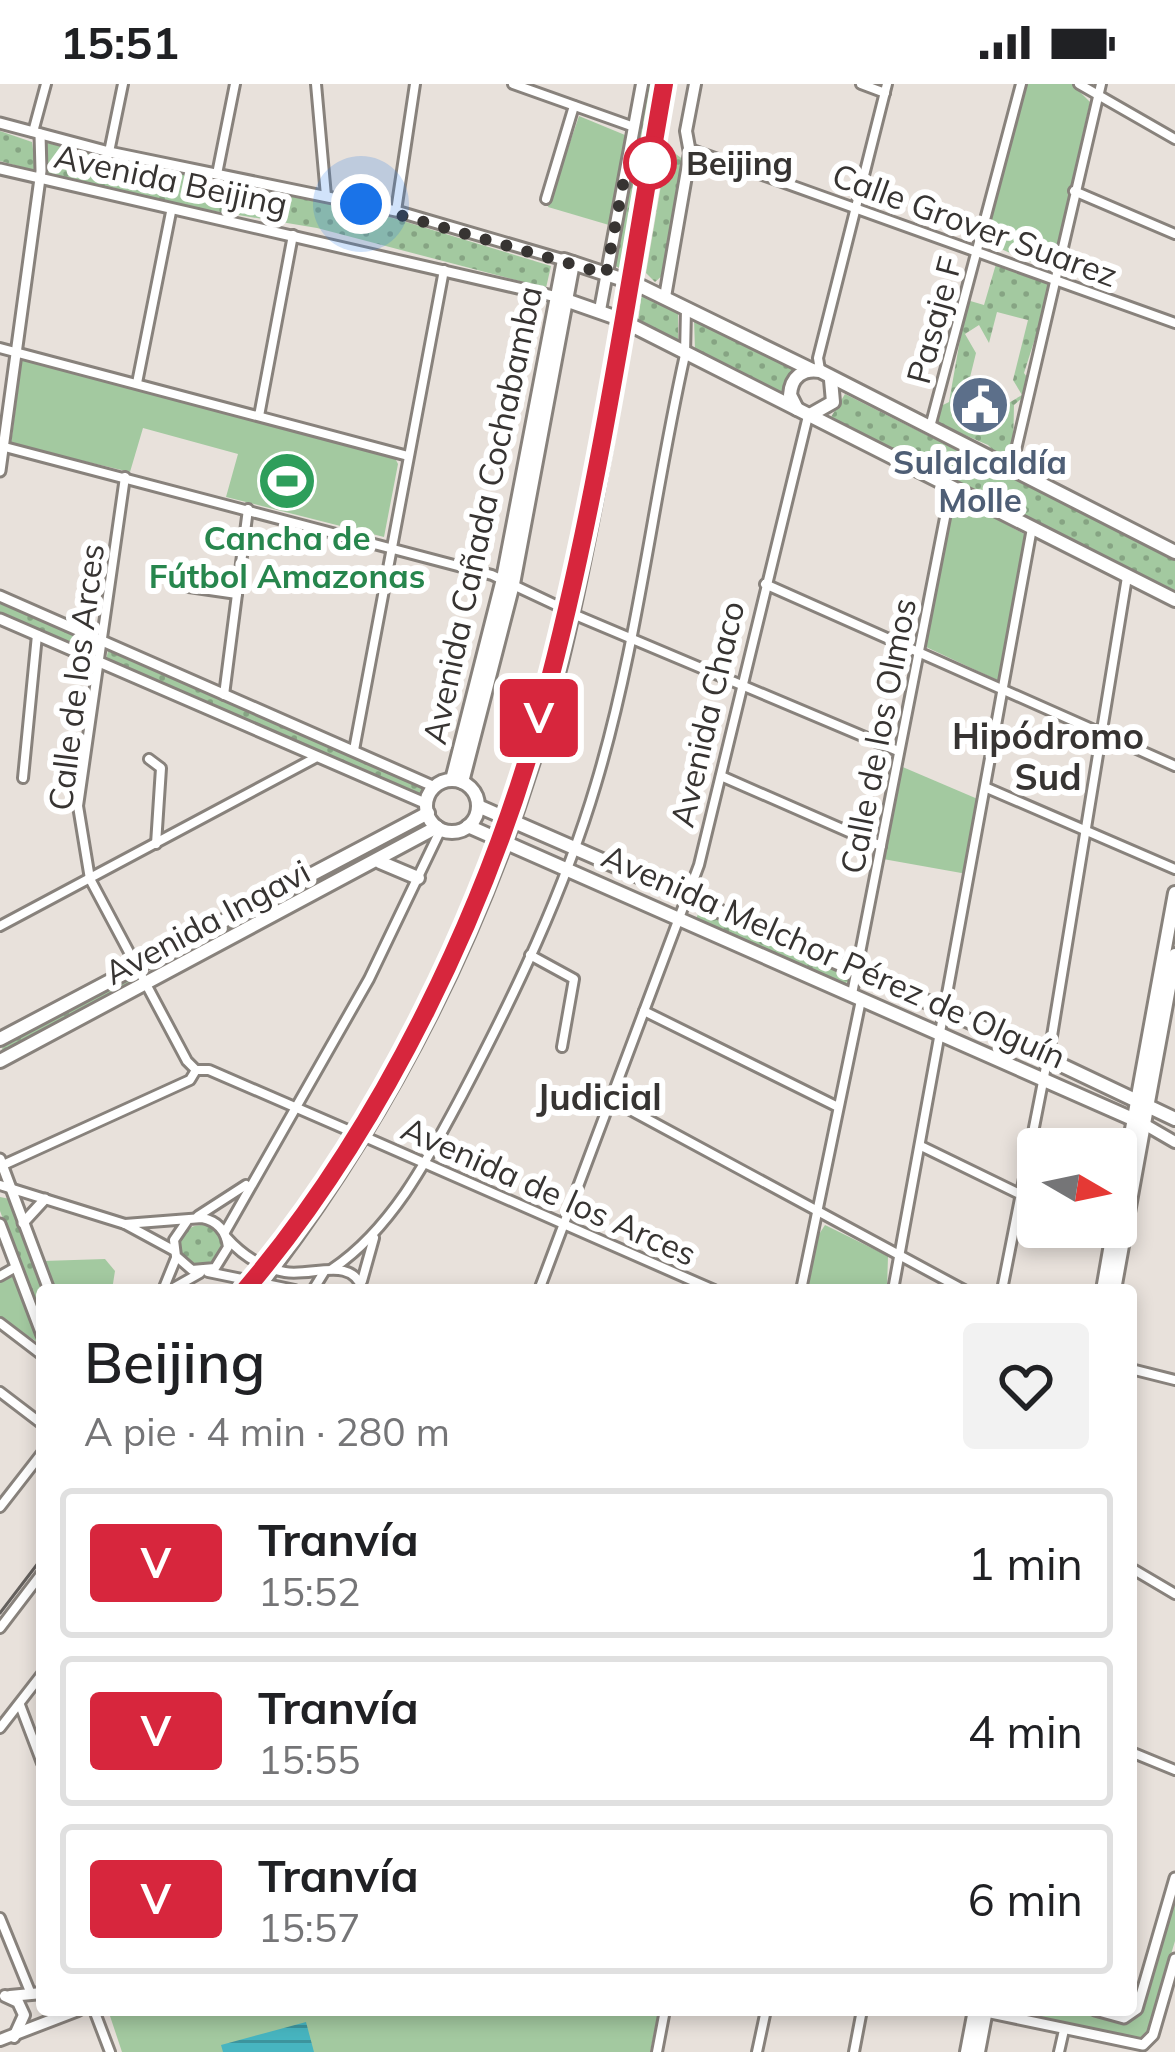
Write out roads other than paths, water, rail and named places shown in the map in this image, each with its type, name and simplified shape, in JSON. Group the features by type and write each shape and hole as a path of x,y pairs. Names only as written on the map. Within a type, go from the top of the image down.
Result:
{"main road":[{"path":"600,310 642,84"},
{"path":"665,297 690,149 686,131 695,84"},
{"name":"Avenida Beijing","path":"568,261 686,307 1175,552"},
{"name":"Avenida Cañada Cochabamba","path":"457,781 508,581 568,261"},
{"name":"Avenida Beijing","path":"561,298 600,310 1175,600"},
{"path":"821,373 833,402 823,412 805,414 791,402 790,387 798,375 821,373"},
{"path":"457,781 474,793 478,806 468,826 439,828 427,808 435,787 457,781"},
{"name":"Avenida Melchor Pérez de Olguín","path":"478,806 947,1011 1175,1119"},
{"name":"Avenida Ingavi","path":"0,1039 427,808"},
{"name":"Avenida Melchor Pérez de Olguín","path":"468,826 943,1033 1175,1142"},
{"name":"Avenida Ingavi","path":"0,1061 439,828"},
{"path":"379,862 418,878"},
{"path":"1143,1100 1154,1073 1175,893"},
{"path":"1137,1128 1175,956"},
{"path":"1137,1128 1138,1122"},
{"path":"1104,1284 1113,1248"},
{"path":"1114,1284 1116,1248"},
{"path":"2,1996 36,1995"},
{"path":"2,1996 17,2002 24,2015 22,2029 5,2043"},
{"path":"5,2043 65,2016"},
{"path":"967,2052 980,2016"},
{"path":"978,2052 981,2016"}],"street":[{"path":"0,471 40,180 37,133 46,84"},
{"path":"109,152 123,84"},
{"path":"217,174 235,84"},
{"path":"316,84 326,196"},
{"path":"397,212 416,84"},
{"path":"513,84 634,128"},
{"path":"821,373 818,358 886,88 861,84"},
{"name":"Pasaje F","path":"929,429 1022,84"},
{"path":"1079,84 1175,139"},
{"path":"1011,470 1101,84"},
{"path":"546,199 574,106"},
{"name":"Avenida Beijing","path":"0,123 109,152 397,212 568,261"},
{"name":"Calle Grover Suarez","path":"690,149 1175,323"},
{"name":"Avenida Beijing","path":"0,169 561,298"},
{"path":"1074,191 1175,234"},
{"path":"137,383 171,212"},
{"path":"259,416 293,233"},
{"path":"354,750 444,270"},
{"path":"264,1284 365,1137 458,968 515,821 573,614 636,284"},
{"path":"318,1284 376,1231 423,1163 530,955 575,847 631,638 685,355 686,307"},
{"path":"0,348 408,456"},
{"name":"Avenida Chaco","path":"541,1284 687,898 721,776 805,414"},
{"path":"2,446 508,581 560,607"},
{"name":"Calle de los Arces","path":"125,476 78,806 90,879 196,1070"},
{"name":"Calle de los Olmos","path":"802,1284 838,1107 857,996 856,972 951,488"},
{"path":"224,694 248,509"},
{"path":"894,1284 1032,528"},
{"path":"1031,1128 1127,575"},
{"path":"765,584 1175,766"},
{"path":"182,586 237,594"},
{"path":"0,596 435,787"},
{"path":"573,614 898,751"},
{"path":"0,619 427,808"},
{"path":"23,778 37,635"},
{"path":"0,926 315,758"},
{"path":"149,759 160,768 156,846"},
{"path":"721,776 881,845"},
{"path":"987,788 1175,869"},
{"path":"179,1284 224,1259 225,1235 252,1181 299,1108 439,828"},
{"path":"530,955 574,979 562,1047"},
{"path":"644,1010 838,1107"},
{"path":"47,1284 5,1187 1,1164 190,1080 196,1070"},
{"name":"Avenida de los Arces","path":"196,1070 209,1070 350,1131"},
{"path":"610,1099 953,1284"},
{"name":"Avenida de los Arces","path":"365,1137 700,1284"},
{"path":"921,1146 1017,1193"},
{"path":"168,1284 176,1234 252,1181"},
{"path":"5,1187 125,1224 175,1254 186,1267 278,1284"},
{"path":"23,1223 45,1199"},
{"path":"1003,1284 1017,1199"},
{"path":"125,1224 207,1219 248,1257 274,1270 347,1271 361,1284"},
{"path":"0,1224 36,1320"},
{"path":"365,1284 376,1231"},
{"path":"0,1276 16,1268"},
{"path":"0,1323 36,1350"},
{"path":"1137,1370 1175,1380"},
{"path":"0,1392 36,1419"},
{"path":"0,1508 36,1461"},
{"path":"1137,1572 1175,1594"},
{"path":"0,1628 36,1581"},
{"path":"0,1728 36,1682"},
{"path":"19,1704 36,1748"},
{"path":"1137,1754 1175,1770"},
{"path":"1137,2008 1175,1878"},
{"path":"0,1918 36,1993"},
{"path":"1007,2016 1152,2047 1175,1959"},
{"path":"96,2016 110,2052"},
{"path":"657,2052 664,2016"},
{"path":"758,2052 765,2016"},
{"path":"854,2052 861,2016"},
{"path":"1059,2052 1064,2030"}],"water":[{"path":"306,2022 314,2052 223,2052 221,2045"}],"tram line":[{"path":"249,1284 343,1157 423,1017 485,870 535,718 575,562 664,84"},
{"name":"V","path":"250,1284 294,1226 401,1053 466,921 515,796 565,610 664,84"},
{"path":"0,1613 36,1566"}],"place":[{"name":"Beijing","path":"650,163"},
{"name":"Sulalcaldía Molle","path":"980,405"},
{"name":"Cancha de Fútbol Amazonas","path":"287,481"}],"district":[{"name":"Hipódromo Sud","path":"1048,756"},
{"name":"Judicial","path":"599,1097"}]}
